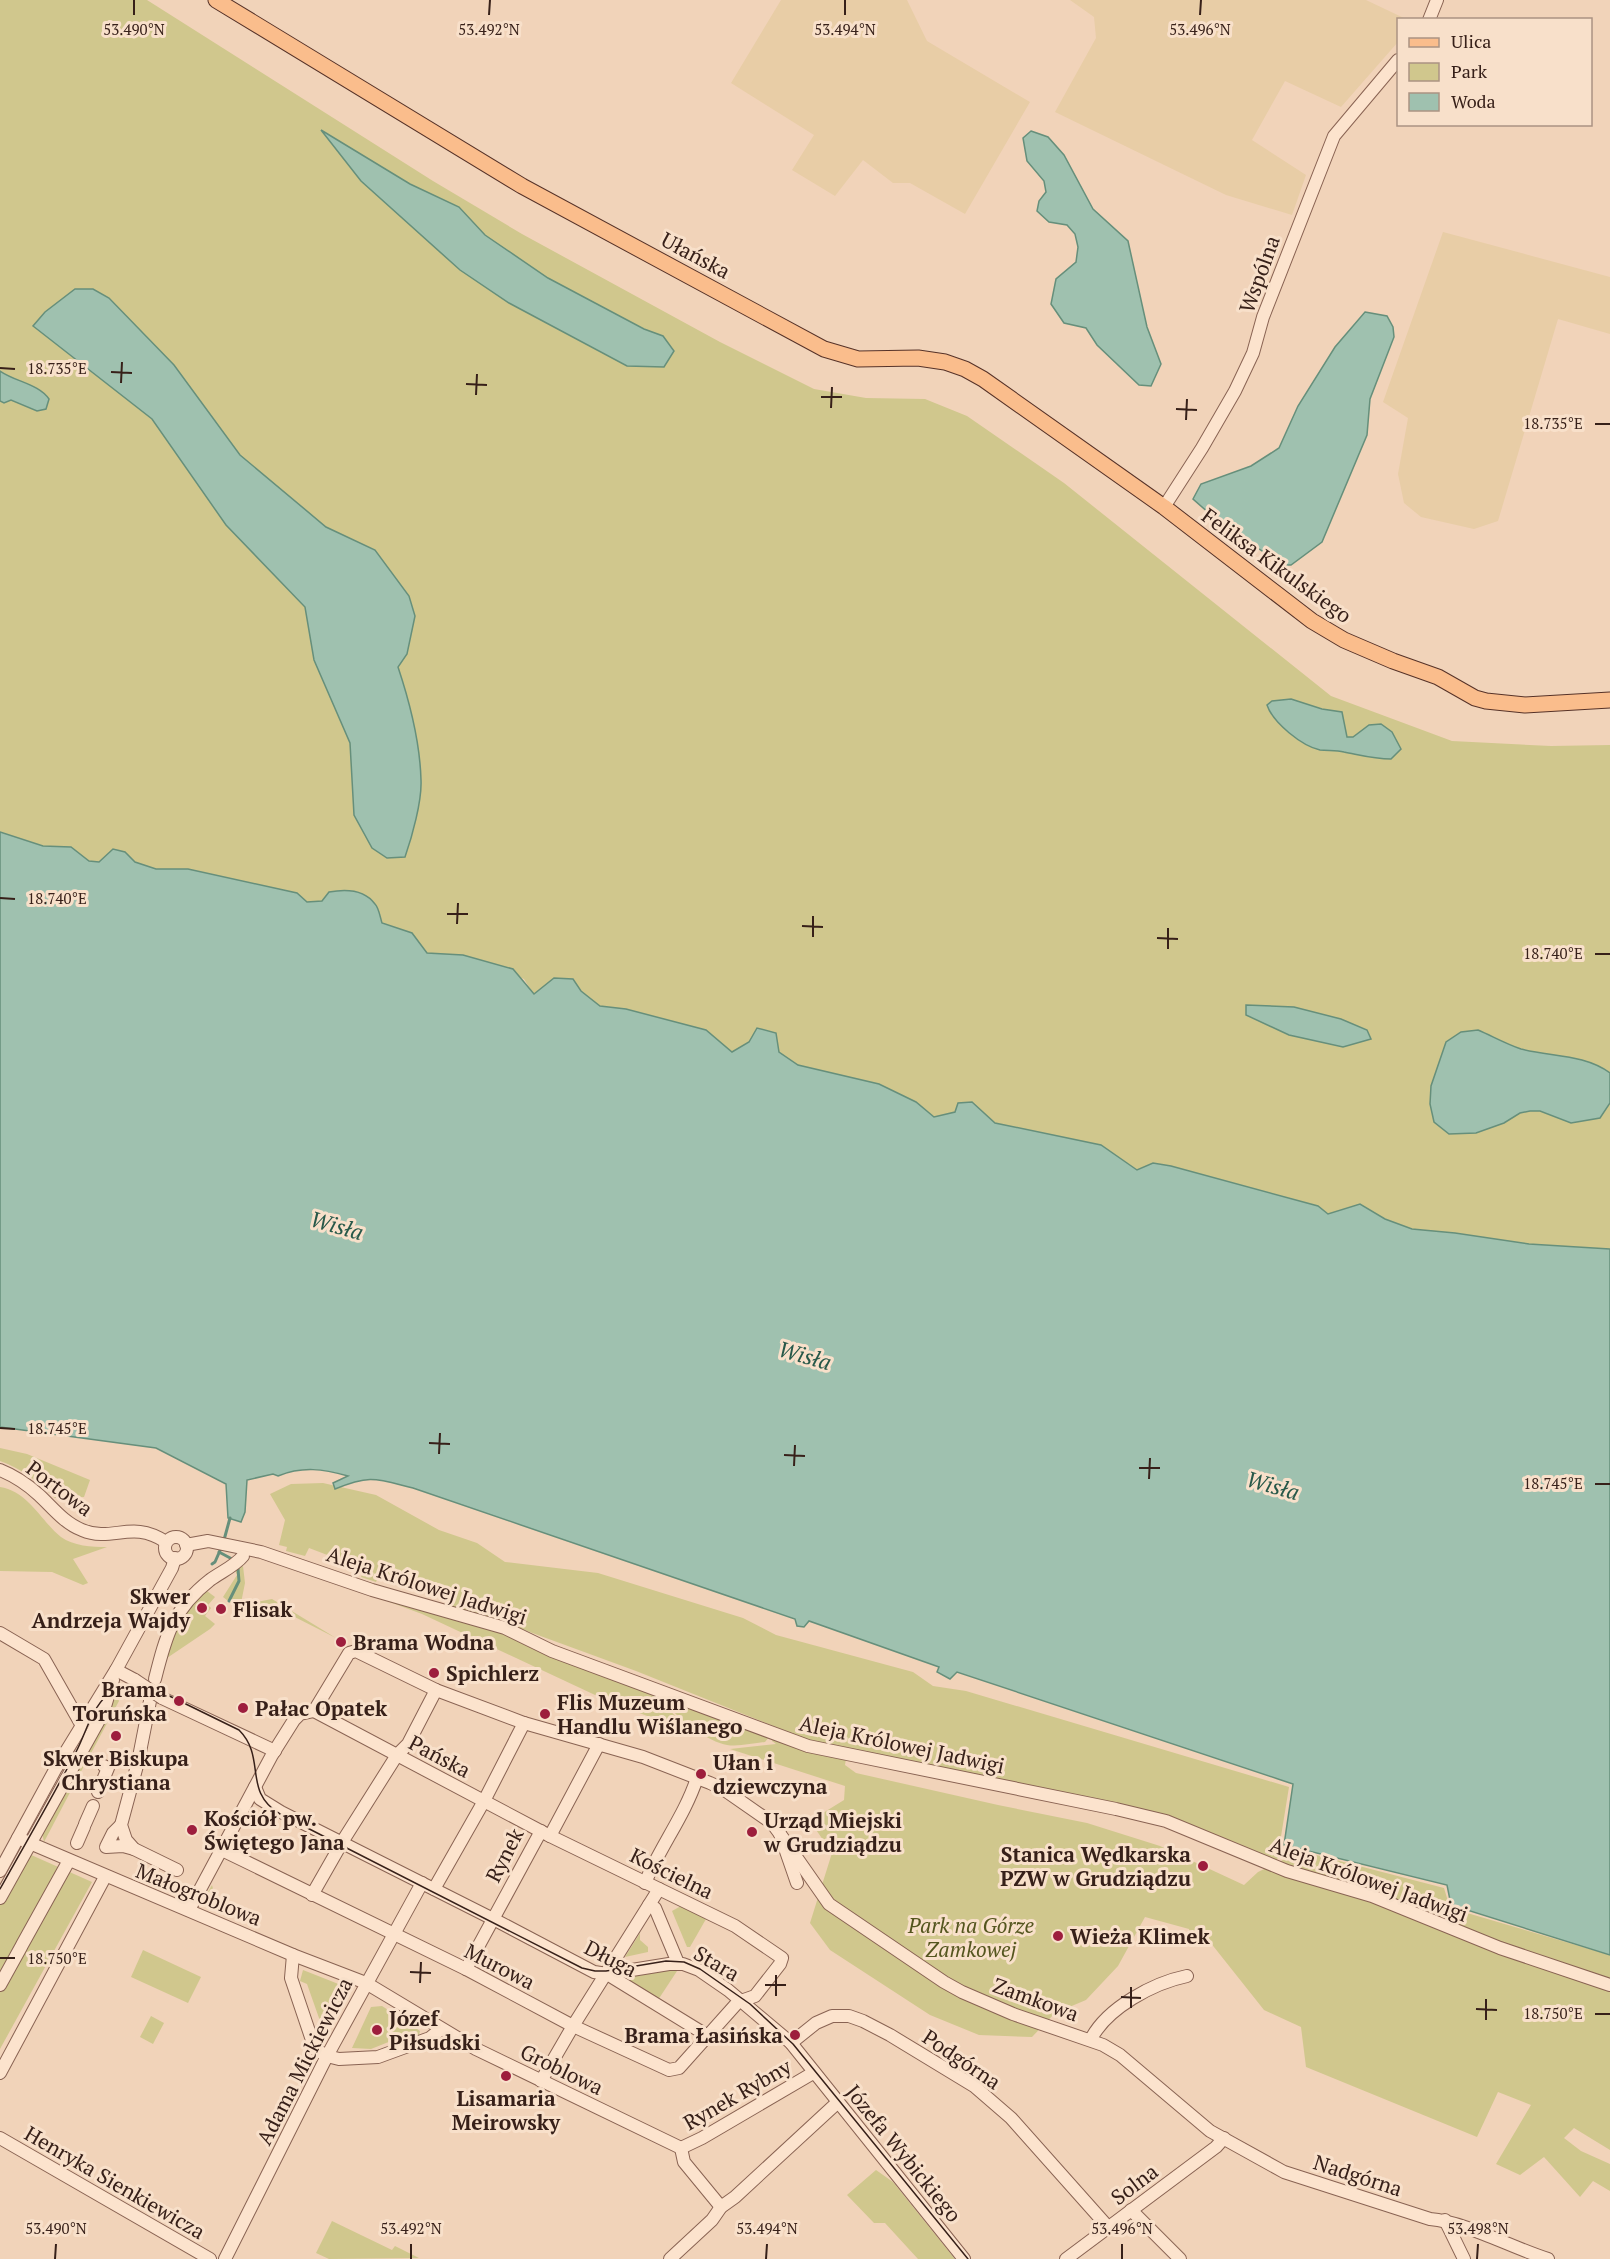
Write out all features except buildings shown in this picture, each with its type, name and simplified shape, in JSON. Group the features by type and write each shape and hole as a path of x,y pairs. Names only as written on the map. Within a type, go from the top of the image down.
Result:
{"main road":[{"name":"Ułańska","path":"216,0 522,186 824,349 858,359 918,358 945,362 965,369 983,379 1164,507"},
{"name":"Feliksa Kikulskiego","path":"1164,507 1312,621 1344,640 1438,677 1475,698 1496,703 1525,705 1610,700"}],"street":[{"path":"1430,18 1437,0"},
{"name":"Wspólna","path":"1164,507 1208,438 1235,391 1253,353 1263,317 1334,136 1397,61"},
{"name":"Portowa","path":"0,1470 24,1482 67,1522 82,1531 104,1534 133,1530 144,1532 166,1542"},
{"path":"176,1537 182,1539 186,1545 184,1555 175,1558 167,1554 166,1542 176,1537"},
{"name":"Aleja Królowej Jadwigi","path":"186,1545 208,1541 220,1542 240,1551 284,1558 372,1590 505,1628 552,1651 808,1746 1166,1821 1287,1871 1372,1896 1500,1948 1610,1985"},
{"path":"155,1679 166,1639 180,1610 240,1551"},
{"path":"0,1871 81,1724 116,1670 172,1568 175,1558"},
{"path":"0,1633 44,1659 81,1724"},
{"name":"Zamkowa","path":"314,1712 349,1653 352,1651 363,1653 436,1690 525,1723 643,1757 725,1790 772,1823 798,1857 823,1897 867,1930 962,1992 1023,2018 1091,2039 1120,2055 1210,2130 1224,2138"},
{"path":"116,1670 162,1698 275,1751"},
{"path":"0,1898 102,1713 116,1670"},
{"path":"312,1894 397,1755 408,1744 436,1690"},
{"path":"150,1701 138,1762 121,1824 104,1847 123,1846 134,1849 177,1870"},
{"path":"189,1910 294,1720 300,1714 314,1712"},
{"name":"Pańska","path":"314,1712 484,1802"},
{"path":"484,1802 525,1723"},
{"path":"545,1833 599,1744"},
{"path":"0,1985 73,1852 108,1768 104,1766"},
{"path":"645,1883 697,1778"},
{"path":"255,1787 260,1799 266,1804 493,1919"},
{"name":"Rynek","path":"427,1886 484,1802 545,1833 466,1969"},
{"path":"121,1824 126,1840 134,1849"},
{"name":"Kościelna","path":"545,1833 735,1926 782,1958"},
{"path":"780,1834 797,1884"},
{"name":"Małogroblowa","path":"18,1838 105,1877 366,1983"},
{"name":"Murowa","path":"222,1850 466,1969 573,2026 669,2070 679,2068 738,2002 754,1996 780,1964 782,1958"},
{"path":"0,2073 105,1877"},
{"name":"Adama Mickiewicza","path":"225,2259 366,1983 393,1934 427,1886"},
{"path":"542,2081 573,2026 659,1889"},
{"path":"649,1905 655,1908 678,1963"},
{"name":"Długa","path":"493,1919 594,1972 607,1974 708,2036"},
{"path":"293,1955 291,1978 315,2049 327,2056 339,2059 378,2057 430,2038 441,2030"},
{"name":"Stara","path":"607,1974 678,1963 699,1970 741,2001 791,2043 813,2073"},
{"name":"Zamkowa","path":"1091,2039 1098,2025 1124,2005 1156,1986 1187,1976"},
{"name":"Groblowa","path":"366,1983 476,2049 681,2148"},
{"name":"Podgórna","path":"791,2043 816,2023 832,2016 849,2016 863,2020 890,2035 975,2086 1011,2118 1108,2227"},
{"name":"Józefa Wybickiego","path":"813,2073 964,2259"},
{"name":"Rynek Rybny","path":"681,2148 813,2073"},
{"path":"670,2259 712,2220 721,2207 735,2198 838,2102"},
{"name":"Henryka Sienkiewicza","path":"0,2138 210,2259"},
{"name":"Solna","path":"1066,2259 1216,2147 1224,2138"},
{"name":"Nadgórna","path":"1224,2138 1284,2172 1430,2219 1445,2220 1548,2259"},
{"path":"681,2148 684,2162 721,2207"},
{"path":"1131,2210 1180,2259"},
{"path":"1445,2220 1464,2259"}],"shaded area":[{"path":"781,0 907,0 927,41 1030,102 965,214 910,183 893,183 863,160 835,196 792,170 814,135 731,83"},
{"path":"1070,0 1366,0 1404,18 1397,18 1397,43 1341,107 1285,81 1252,140 1306,175 1292,215 1226,195 1055,112 1096,38 1094,17"},
{"path":"1443,232 1610,277 1610,334 1558,319 1498,521 1474,529 1421,517 1404,503 1398,474 1408,418 1383,402"}],"green space":[{"path":"0,0 147,0 433,181 522,234 720,342 814,389 866,398 925,399 967,416 1064,483 1331,696 1452,741 1551,746 1610,745 1610,1249 1529,1244 1412,1229 1385,1219 1360,1204 1328,1214 1318,1206 1171,1166 1153,1163 1137,1170 1101,1145 995,1123 972,1102 955,1112 934,1117 916,1102 879,1084 798,1065 779,1052 749,1042 732,1052 706,1030 626,1009 600,1007 581,991 554,978 534,995 524,979 463,955 427,953 412,933 382,923 376,906 365,895 359,893 341,890 329,892 322,901 307,902 297,893 188,869 156,869 135,862 125,852 113,849 99,862 89,861 71,847 43,846 0,832"},
{"path":"0,1448 27,1454 90,1480 84,1497 55,1498 30,1476 0,1461"},
{"path":"323,1483 376,1495 439,1530 477,1543 505,1562 598,1573 743,1618 776,1635 913,1672 933,1686 966,1691 1289,1787 1277,1861 1188,1824 1135,1810 808,1740 636,1671 516,1627 445,1607 447,1600 378,1578 376,1582 361,1577 364,1569 309,1548 305,1556 286,1551 287,1547 279,1545 285,1520 270,1494 291,1484"},
{"path":"0,1487 19,1494 66,1540 83,1545 107,1547 73,1559 88,1583 83,1585 52,1572 0,1571"},
{"path":"243,1566 245,1583 241,1603 232,1604 223,1597 237,1575 235,1570"},
{"path":"207,1591 215,1597 208,1605 211,1608 205,1616 215,1624 167,1658 164,1657 176,1624 203,1592"},
{"path":"376,1597 494,1628 663,1698 663,1705 698,1735 610,1702 422,1614"},
{"path":"272,1599 336,1638 283,1611 262,1605 247,1604"},
{"path":"116,1694 119,1701 90,1755 84,1752"},
{"path":"668,1700 769,1737 765,1742 746,1745 720,1743 701,1734 682,1720 670,1706"},
{"name":"Park na Górze Zamkowej","path":"773,1738 846,1758 845,1765 856,1773 1087,1823 1160,1846 1244,1885 1258,1872 1301,1851 1444,1888 1450,1908 1610,1955 1610,2150 1574,2128 1564,2138 1581,2151 1610,2164 1610,2191 1593,2181 1580,2197 1544,2157 1520,2175 1496,2164 1531,2105 1498,2092 1477,2137 1306,2067 1301,2027 1264,2010 1210,1942 1190,1938 1189,1929 1145,1917 1118,1966 1086,2000 1055,2013 1032,2037 979,2035 930,2015 830,1950 810,1923 832,1853 810,1821 844,1800 845,1786 730,1749 776,1744 772,1741"},
{"path":"79,1761 85,1764 44,1842 42,1832"},
{"path":"29,1854 92,1882 0,2049 0,1905"},
{"path":"212,1885 217,1904 224,1907 226,1913 201,1904"},
{"path":"681,1906 706,1919 690,1947 687,1947 672,1911"},
{"path":"640,1933 640,1940 648,1947 648,1952 625,1957"},
{"path":"143,1950 201,1977 188,2003 131,1977"},
{"path":"675,1969 677,1971 658,2000 628,1982 632,1977"},
{"path":"303,1970 346,1987 341,1994 345,1998 325,2035 307,1984 300,1981"},
{"path":"382,2006 420,2031 419,2035 401,2037 371,2049 352,2048 371,2007"},
{"path":"151,2016 164,2023 153,2044 140,2037"},
{"path":"876,2170 893,2182 955,2259 918,2259 885,2223 874,2223 847,2195"},
{"path":"332,2221 392,2250 395,2246 419,2258 329,2259 316,2253"}],"water":[{"path":"321,130 410,184 459,207 485,235 548,278 644,329 663,336 674,351 664,367 627,366 509,303 460,270 361,181"},
{"path":"1031,131 1048,137 1064,155 1093,209 1128,241 1147,327 1161,364 1151,386 1139,385 1097,345 1086,328 1064,323 1051,304 1056,279 1076,262 1078,247 1075,234 1067,225 1049,222 1037,211 1039,201 1046,192 1044,181 1027,161 1023,138"},
{"path":"75,289 93,289 109,298 174,365 240,455 326,527 375,550 409,596 415,616 407,654 398,667 416,737 421,789 416,819 405,857 387,858 372,848 354,815 350,743 314,660 305,607 226,525 152,419 33,326 45,312"},
{"path":"1365,312 1387,316 1393,327 1394,337 1370,399 1367,435 1322,542 1291,565 1283,565 1219,522 1193,499 1201,484 1251,466 1279,448 1298,406 1335,347"},
{"path":"0,371 45,394 49,399 46,409 37,411 11,400 4,403 0,401"},
{"path":"1291,699 1322,709 1342,712 1347,737 1353,737 1369,725 1381,724 1392,732 1401,749 1391,759 1313,748 1297,739 1282,726 1267,705 1272,701"},
{"name":"Wisła","path":"0,832 43,846 71,847 89,861 99,862 113,849 125,852 135,862 156,869 188,869 297,893 307,902 322,901 329,892 341,890 360,893 371,899 382,923 412,933 427,953 463,955 513,969 534,994 554,978 573,979 581,991 600,1006 626,1009 706,1030 732,1052 749,1042 757,1028 776,1033 779,1052 798,1065 879,1084 916,1102 934,1117 955,1112 958,1103 972,1102 995,1123 1101,1145 1137,1170 1153,1163 1171,1166 1318,1206 1328,1214 1360,1204 1385,1219 1412,1229 1529,1244 1610,1249 1610,1955 1451,1905 1447,1885 1284,1845 1293,1784 957,1672 950,1679 937,1672 939,1667 809,1621 804,1627 797,1626 795,1619 413,1488 391,1482 366,1480 335,1489 333,1483 348,1476 313,1470 296,1471 278,1476 273,1474 247,1480 245,1512 241,1522 228,1518 226,1484 156,1448 0,1427"},
{"path":"1246,1005 1294,1007 1341,1019 1367,1030 1371,1039 1343,1047 1289,1035 1246,1015"},
{"path":"1478,1030 1521,1049 1578,1059 1600,1067 1610,1073 1610,1103 1600,1118 1571,1123 1540,1111 1530,1111 1520,1113 1504,1123 1476,1133 1449,1134 1434,1122 1430,1104 1431,1086 1446,1042 1461,1032"}],"waterway":[{"path":"224,1540 230,1518"},
{"path":"212,1564 222,1546"},
{"path":"219,1552 232,1559"},
{"path":"229,1601 239,1581 238,1569"}],"tram line":[{"path":"0,1889 80,1745 101,1701 122,1686 132,1684 149,1686 239,1730 252,1752 262,1795 268,1805 280,1814 582,1968 606,1971 666,1961 684,1962 700,1969 750,2004 793,2044 968,2259"}],"place":[{"name":"Skwer Andrzeja Wajdy","path":"202,1608"},
{"name":"Flisak","path":"221,1609"},
{"name":"Brama Wodna","path":"341,1642"},
{"name":"Spichlerz","path":"434,1673"},
{"name":"Brama Toruńska","path":"179,1701"},
{"name":"Pałac Opatek","path":"243,1708"},
{"name":"Flis Muzeum Handlu Wiślanego","path":"545,1714"},
{"name":"Skwer Biskupa Chrystiana","path":"116,1736"},
{"name":"Ułan i dziewczyna","path":"701,1774"},
{"name":"Kościół pw. Świętego Jana","path":"192,1830"},
{"name":"Urząd Miejski w Grudziądzu","path":"752,1832"},
{"name":"Stanica Wędkarska PZW w Grudziądzu","path":"1203,1866"},
{"name":"Wieża Klimek","path":"1058,1936"},
{"name":"Józef Piłsudski","path":"377,2030"},
{"name":"Brama Łasińska","path":"795,2035"},
{"name":"Lisamaria Meirowsky","path":"506,2076"}]}
